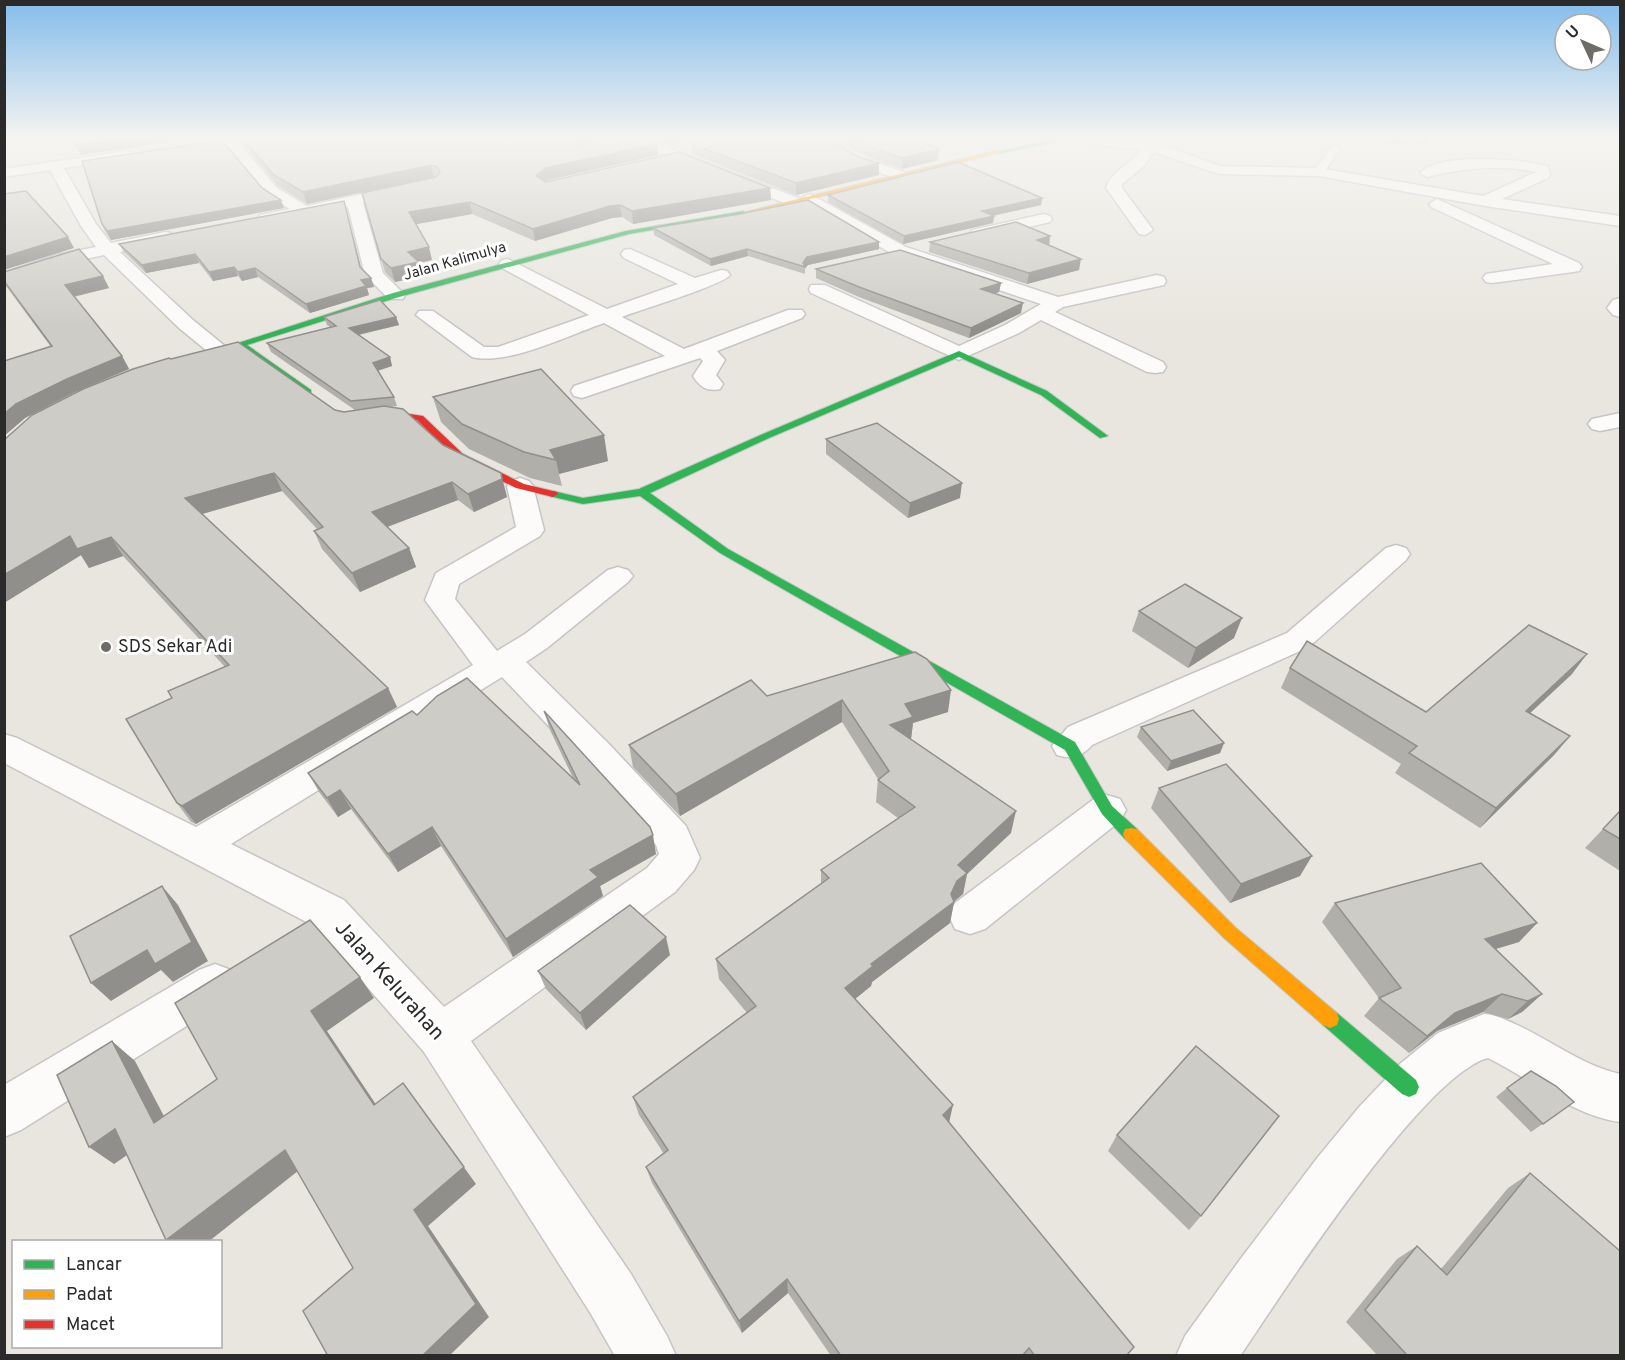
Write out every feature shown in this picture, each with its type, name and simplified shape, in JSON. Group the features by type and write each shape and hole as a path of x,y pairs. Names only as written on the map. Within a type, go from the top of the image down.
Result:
{"street":[{"path":"78,200 89,226 106,248 186,324 219,351"},
{"path":"287,200 304,211"},
{"path":"246,222 352,200"},
{"path":"354,200 374,275 396,296"},
{"path":"1123,200 1145,230"},
{"path":"1429,200 1573,267 1492,278"},
{"path":"1482,200 1620,221"},
{"path":"803,201 900,251 1049,308 1155,367"},
{"name":"Jalan Kalimulya","path":"187,361 396,296 628,232 740,214 803,201"},
{"path":"966,237 1044,219"},
{"path":"1548,226 1574,223 1598,233"},
{"path":"1494,232 1526,228"},
{"path":"4,279 62,259 176,235"},
{"path":"877,256 933,244"},
{"path":"630,254 695,285"},
{"path":"1558,260 1588,256"},
{"path":"508,264 683,357"},
{"path":"426,315 478,353 500,352 721,275"},
{"path":"360,418 390,414 420,418 459,456 520,486 583,501 642,492 766,436 959,354 1049,308 1157,281"},
{"path":"818,289 1044,393 1103,436"},
{"path":"1620,304 1617,308 1620,311"},
{"path":"582,391 704,350 795,314"},
{"path":"241,344 315,397"},
{"path":"704,350 714,360 704,376 711,384"},
{"path":"440,1036 662,880 680,858 672,837 595,752 499,664 440,600 446,579 530,530 520,486"},
{"path":"642,492 724,551 1070,746 1107,810 1230,933 1409,1087"},
{"path":"1070,746 1080,736 1298,640 1396,554"},
{"path":"196,846 536,641 618,576"},
{"name":"Jalan Kelurahan","path":"4,747 328,914 440,1036 611,1294 647,1356"},
{"path":"970,916 1107,810"},
{"path":"289,938 328,914"},
{"path":"4,1113 250,962"},
{"path":"1205,1356 1332,1179 1409,1087 1462,1043 1486,1035 1513,1046 1589,1087 1620,1098"}],"building":[{"path":"4,200 35,200 68,237 4,257"},
{"path":"95,200 278,200 107,231 102,224"},
{"path":"364,200 695,200 632,211 620,205 610,206 533,229 470,202 409,212 429,247 408,252 419,262 391,268 381,259"},
{"path":"809,200 879,242 807,257 803,263 805,267 747,249 710,259 653,228"},
{"path":"838,200 1031,200 982,211 994,216 904,236"},
{"path":"344,201 360,267 371,278 361,280 366,286 306,304 255,268 238,272 234,267 209,272 195,254 142,265 119,244"},
{"path":"1016,222 1050,236 1037,240 1081,259 1029,273 930,242"},
{"path":"79,249 103,276 65,285 122,356 16,404 4,414 4,361 52,346 4,281 4,272"},
{"path":"900,250 1001,283 981,289 1023,303 971,328 816,269"},
{"path":"380,300 396,317 349,328 390,357 373,363 394,397 351,401 267,343 336,326 324,317"},
{"path":"238,342 335,410 344,412 384,406 403,409 443,445 501,473 502,479 468,494 452,482 372,512 409,548 352,573 314,531 323,527 274,473 185,498 388,688 182,806 177,803 126,719 172,698 168,691 229,665 111,537 77,549 70,536 4,575 4,440 32,415 83,389 133,369 169,358"},
{"path":"541,369 604,435 550,450 556,460 524,452 462,424 433,397"},
{"path":"877,423 962,483 910,503 826,439"},
{"path":"1185,584 1242,618 1196,648 1139,611"},
{"path":"1529,625 1587,654 1526,711 1570,736 1496,808 1409,753 1417,746 1290,668 1307,641 1426,712"},
{"path":"915,652 927,659 951,690 905,704 913,717 890,725 1016,811 958,865 967,873 957,881 951,894 954,902 871,964 873,966 845,988 953,1105 943,1115 1134,1347 1126,1356 1035,1356 1029,1348 1022,1356 841,1356 787,1279 739,1321 646,1167 668,1150 633,1097 756,1006 716,959 829,878 821,870 915,807 878,780 889,771 842,700 676,794 629,745 751,680 767,696"},
{"path":"467,678 580,785 544,711 650,827 653,835 590,870 598,877 506,939 432,827 388,854 340,790 327,798 308,773 412,711 417,715 437,696"},
{"path":"1193,710 1224,743 1171,761 1141,727"},
{"path":"1226,764 1312,856 1241,884 1159,788"},
{"path":"1620,811 1620,839 1603,829"},
{"path":"1481,863 1537,923 1485,939 1542,994 1528,1001 1502,994 1455,1013 1427,1036 1379,998 1401,988 1335,903"},
{"path":"162,886 192,942 155,964 147,950 91,983 70,936"},
{"path":"630,905 666,937 580,1013 538,971"},
{"path":"310,920 360,977 311,1011 374,1105 403,1083 464,1167 414,1210 476,1304 422,1356 328,1356 303,1311 353,1268 285,1150 166,1240 115,1129 89,1147 57,1075 112,1041 154,1123 217,1079 175,1003"},
{"path":"1196,1046 1279,1116 1201,1216 1117,1135"},
{"path":"1531,1071 1556,1086 1574,1102 1543,1124 1507,1088"},
{"path":"1530,1173 1620,1251 1620,1356 1408,1356 1365,1310 1417,1246 1447,1275"}],"traffic: fast":[{"path":"199,357 396,295 628,232 744,213"},
{"path":"241,344 308,392"},
{"path":"553,494 583,501 642,492 766,436 959,354 1044,393 1103,436"},
{"path":"642,492 724,551 1070,746 1107,810 1131,834"},
{"path":"1330,1019 1409,1087"}],"traffic: slow":[{"path":"744,213 796,200"},
{"path":"1131,834 1230,933 1330,1019"}],"traffic: jam":[{"path":"369,417 390,414 420,418 459,456 520,486 553,494"}],"place":[{"name":"SDS Sekar Adi","path":"106,647"}]}
